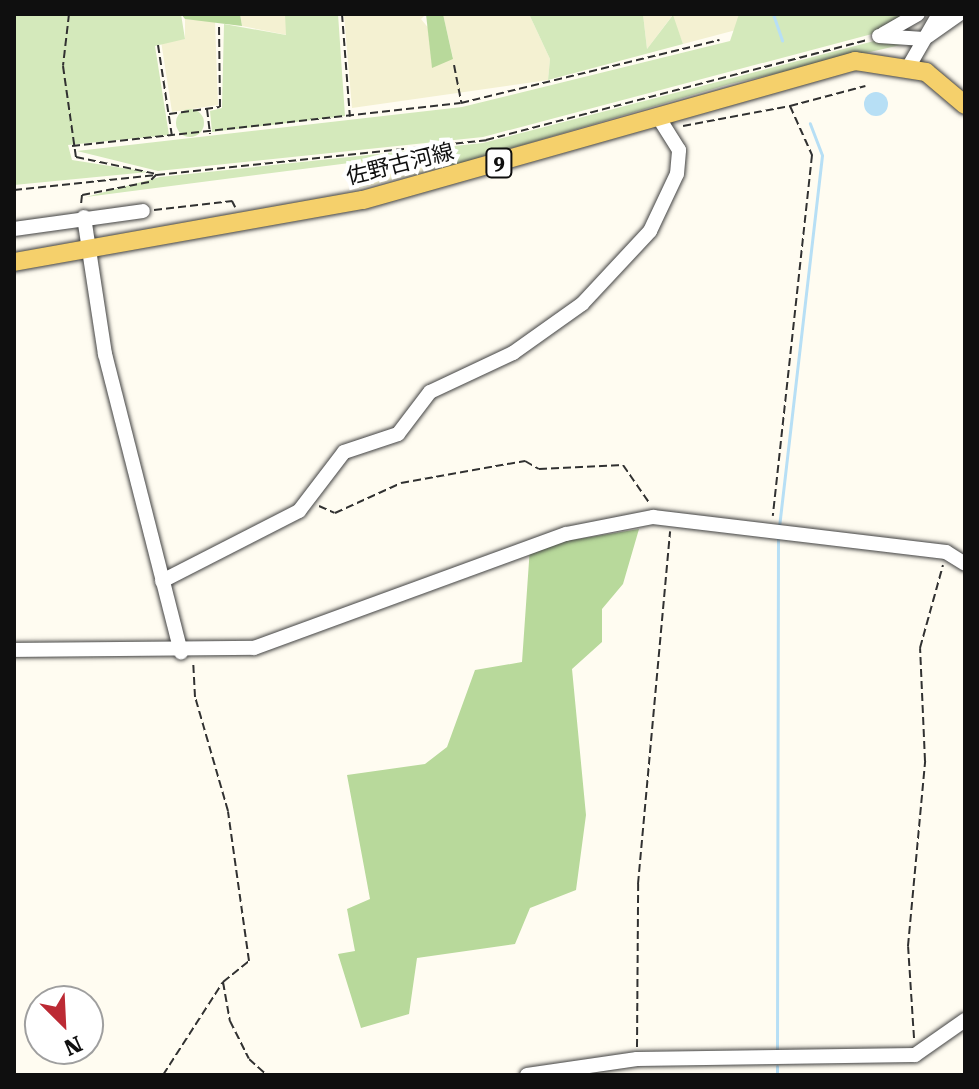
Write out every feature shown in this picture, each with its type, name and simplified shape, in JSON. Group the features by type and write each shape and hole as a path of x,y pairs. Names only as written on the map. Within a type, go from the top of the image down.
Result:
{"main road":[{"name":"佐野古河線","path":"14,262 363,200 821,67 875,60 909,66 965,105"}],"street":[{"path":"879,36 918,14"},
{"path":"909,66 939,14"},
{"path":"879,36 924,39 960,14"},
{"path":"162,581 239,546 313,499 344,452 398,434 430,392 513,353 604,283 662,212 680,160 657,115"},
{"path":"14,229 143,211"},
{"path":"84,217 105,354 162,581 186,652"},
{"path":"14,650 186,652 254,648 566,534 653,517 946,552 965,564"},
{"path":"527,1075 637,1059 915,1055 965,1020"}],"path":[{"path":"69,14 63,66 72,146 76,157 157,174"},
{"path":"342,14 350,118"},
{"path":"169,114 220,107 219,26"},
{"path":"14,190 486,140 879,36"},
{"path":"72,146 210,135 461,103 719,40"},
{"path":"158,45 173,138"},
{"path":"454,65 461,103"},
{"path":"668,133 865,86"},
{"path":"771,531 812,170 808,139 790,106"},
{"path":"207,109 210,135"},
{"path":"84,217 82,195 149,182 157,174"},
{"path":"143,211 232,201 235,216"},
{"path":"313,499 335,513 423,478 525,461 539,469 611,464 631,472 653,517"},
{"path":"637,1059 638,884 671,518"},
{"path":"915,1055 908,946 925,761 920,648 946,552"},
{"path":"163,1075 223,982 249,961 228,811 195,697 186,652"},
{"path":"223,982 230,1021 249,1059 267,1075"}],"shaded area":[{"path":"240,14 286,14 287,35 242,26"},
{"path":"344,14 426,14 421,19 453,58 443,14 529,14 550,59 548,80 352,108"},
{"path":"643,14 739,14 736,30 683,44 672,16 647,49"},
{"path":"185,19 215,20 218,105 172,112 161,41 185,39"},
{"path":"443,151 448,167 355,189 352,163"}],"green space":[{"path":"14,14 181,14 185,39 155,46 169,135 68,145 72,160 148,172 14,185"},
{"path":"181,14 240,14 242,26 185,19"},
{"path":"285,14 338,14 345,116 212,132 210,111 222,108 224,24 286,35"},
{"path":"426,14 443,14 453,59 432,68"},
{"path":"529,14 643,14 647,49 673,15 683,44 548,80 550,59"},
{"path":"739,14 907,14 872,34 483,137 158,171 77,151 462,107 730,41"},
{"path":"878,40 905,44 730,84 448,167 443,151 86,197 160,177 483,143"},
{"path":"190,109 200,113 204,123 200,133 190,137 180,133 176,123 180,113"},
{"path":"639,529 623,584 602,609 602,642 572,669 586,815 576,890 530,908 515,944 417,958 409,1014 361,1028 338,954 355,951 347,909 370,899 347,775 425,764 447,747 475,670 522,662 530,547"}],"water":[{"path":"876,92 887,99 888,104 881,115 876,116 865,109 864,104 871,93"}],"waterway":[{"path":"773,14 782,40"},
{"path":"779,527 822,155 810,123"},
{"path":"777,1053 778,538"},
{"path":"777,1066 777,1075"}]}
